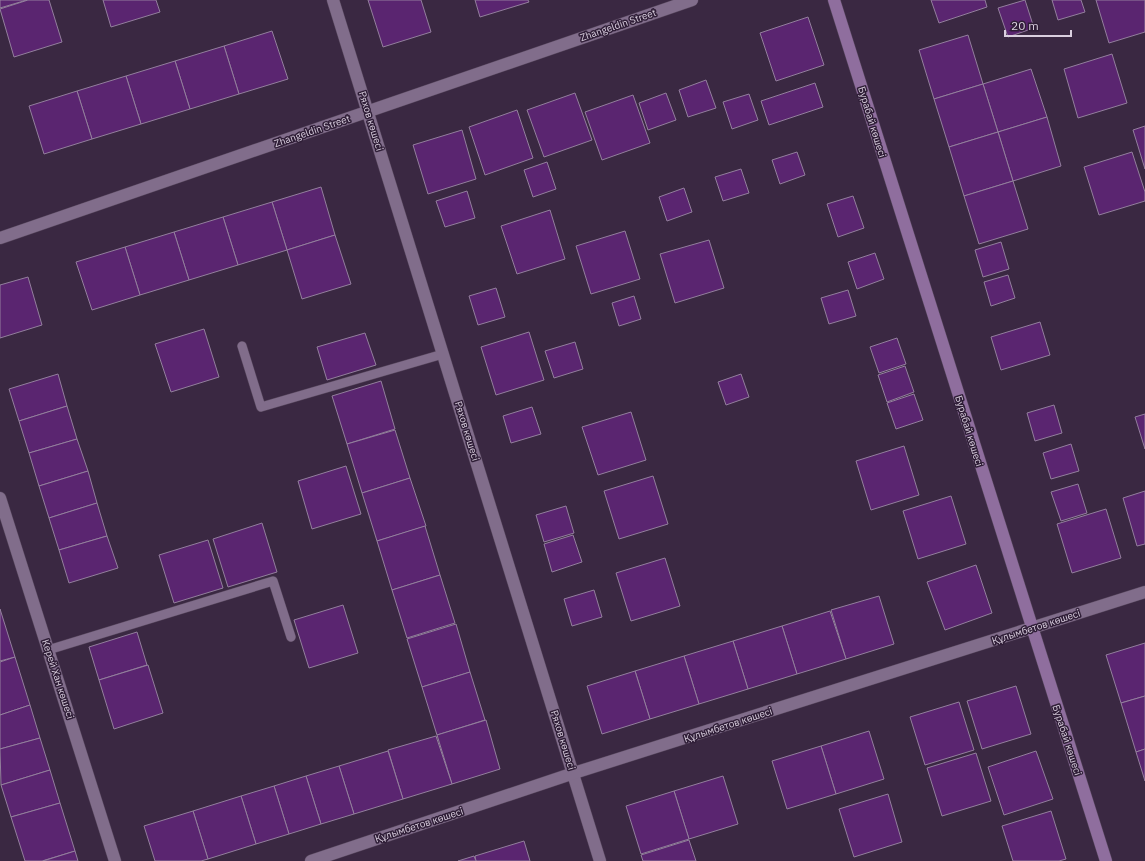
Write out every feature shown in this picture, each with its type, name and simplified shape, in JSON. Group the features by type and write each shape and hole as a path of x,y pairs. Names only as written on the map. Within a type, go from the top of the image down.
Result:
{"street":[{"name":"Ряхов көшесі","path":"333,0 574,773 600,861"},
{"name":"Zhangeldin Street","path":"0,238 692,0"},
{"name":"Бурабай көшесі","path":"834,0 1106,861"},
{"name":"Керей Хан көшесі","path":"0,498 116,861"},
{"name":"Құлымбетов көшесі","path":"311,861 574,773 1145,592"}],"lane":[{"path":"242,346 261,407 443,354"},
{"path":"48,650 273,581 291,637"}],"building":[{"path":"0,0 27,0 0,8"},
{"path":"28,0 49,0 62,42 14,57 0,9"},
{"path":"103,0 156,0 160,12 111,27"},
{"path":"368,0 421,0 431,32 383,47"},
{"path":"475,0 528,0 529,2 480,17"},
{"path":"931,0 985,0 987,7 939,23"},
{"path":"1025,0 1034,28 1008,37 998,8"},
{"path":"1052,0 1081,0 1085,12 1058,20"},
{"path":"1096,0 1145,0 1145,32 1109,43"},
{"path":"808,17 824,65 776,81 760,33"},
{"path":"272,31 288,79 239,94 224,46"},
{"path":"968,35 983,84 934,99 919,50"},
{"path":"224,46 239,94 190,109 175,61"},
{"path":"1112,54 1127,103 1078,118 1064,69"},
{"path":"175,61 190,109 141,124 126,76"},
{"path":"1031,69 1047,117 998,132 983,84"},
{"path":"126,76 141,124 92,139 77,91"},
{"path":"706,80 716,108 688,117 679,90"},
{"path":"815,83 823,107 769,125 761,101"},
{"path":"983,84 998,132 949,147 934,99"},
{"path":"77,91 92,139 44,154 29,106"},
{"path":"575,93 592,140 544,157 527,110"},
{"path":"666,93 676,120 648,130 639,103"},
{"path":"749,94 758,120 732,129 723,102"},
{"path":"633,95 650,143 602,160 585,112"},
{"path":"517,110 533,158 485,175 469,127"},
{"path":"1047,117 1061,166 1013,181 998,132"},
{"path":"1145,126 1145,169 1133,130"},
{"path":"462,130 476,179 428,194 413,145"},
{"path":"998,132 1013,181 964,196 949,147"},
{"path":"797,152 805,175 780,184 772,160"},
{"path":"1132,152 1145,192 1145,201 1099,215 1084,167"},
{"path":"547,162 556,189 533,197 524,170"},
{"path":"741,169 749,193 723,201 715,177"},
{"path":"1013,181 1028,229 979,244 964,196"},
{"path":"321,187 335,235 287,250 272,202"},
{"path":"684,188 692,212 667,221 659,197"},
{"path":"467,191 475,218 445,227 436,201"},
{"path":"853,196 864,228 838,237 827,204"},
{"path":"272,202 287,250 238,265 223,217"},
{"path":"550,210 565,259 517,274 501,226"},
{"path":"223,217 238,265 189,280 174,232"},
{"path":"625,231 640,279 591,294 576,246"},
{"path":"174,232 189,280 140,295 125,247"},
{"path":"335,235 351,284 302,299 287,250"},
{"path":"709,240 724,288 675,303 660,254"},
{"path":"1001,242 1009,269 983,277 975,250"},
{"path":"125,247 140,295 92,310 76,262"},
{"path":"875,253 884,279 857,289 848,262"},
{"path":"1008,275 1015,298 991,306 984,282"},
{"path":"28,277 42,325 0,338 0,285"},
{"path":"496,288 505,317 478,325 469,296"},
{"path":"848,290 856,316 829,324 821,298"},
{"path":"634,296 641,319 619,326 612,303"},
{"path":"1040,322 1050,355 1001,370 991,337"},
{"path":"204,329 219,377 171,392 155,344"},
{"path":"529,332 544,380 496,395 481,347"},
{"path":"365,333 376,365 327,380 317,347"},
{"path":"897,338 906,364 879,373 870,347"},
{"path":"575,342 583,369 554,378 545,351"},
{"path":"905,366 914,392 887,402 878,375"},
{"path":"58,374 67,406 19,421 9,389"},
{"path":"741,374 749,397 726,405 718,382"},
{"path":"381,381 395,429 347,444 332,396"},
{"path":"914,394 923,420 896,429 887,403"},
{"path":"1054,405 1062,433 1035,441 1027,413"},
{"path":"67,406 77,439 29,453 19,421"},
{"path":"532,407 541,434 511,443 503,416"},
{"path":"631,412 646,460 598,475 582,427"},
{"path":"1145,414 1145,449 1135,417"},
{"path":"395,430 410,478 362,493 347,444"},
{"path":"77,439 88,471 39,486 29,453"},
{"path":"1071,444 1079,471 1051,479 1043,453"},
{"path":"904,446 919,495 871,510 856,461"},
{"path":"346,466 361,514 312,529 298,481"},
{"path":"88,471 97,503 49,518 39,486"},
{"path":"653,476 668,524 619,539 604,491"},
{"path":"410,478 426,526 377,541 362,493"},
{"path":"1078,484 1087,513 1061,521 1051,492"},
{"path":"1145,491 1145,544 1137,546 1123,498"},
{"path":"951,496 966,544 918,559 903,511"},
{"path":"97,503 107,536 59,550 49,518"},
{"path":"566,506 574,533 544,542 536,515"},
{"path":"1106,509 1121,558 1072,573 1057,524"},
{"path":"262,523 277,572 228,587 213,539"},
{"path":"425,526 440,575 392,590 377,541"},
{"path":"573,535 582,562 552,572 544,544"},
{"path":"107,536 118,568 69,583 59,550"},
{"path":"208,540 223,588 174,603 159,555"},
{"path":"665,558 680,606 631,621 616,573"},
{"path":"976,565 992,613 945,630 927,582"},
{"path":"440,575 455,623 407,638 392,590"},
{"path":"594,590 602,617 572,626 564,599"},
{"path":"879,596 894,644 846,659 831,610"},
{"path":"343,605 358,653 309,668 294,620"},
{"path":"0,609 15,657 0,661"},
{"path":"830,611 846,659 797,674 782,626"},
{"path":"456,624 470,672 422,687 407,639"},
{"path":"782,626 797,674 748,689 733,641"},
{"path":"137,632 147,665 99,680 89,647"},
{"path":"733,641 748,689 699,704 684,656"},
{"path":"1145,643 1145,696 1121,703 1106,655"},
{"path":"684,656 699,704 650,719 635,671"},
{"path":"15,657 30,705 0,715 0,662"},
{"path":"148,665 163,713 114,729 99,680"},
{"path":"635,671 650,719 602,734 587,686"},
{"path":"470,672 485,720 437,735 422,687"},
{"path":"1016,686 1031,734 982,749 967,701"},
{"path":"1145,696 1145,749 1136,752 1121,703"},
{"path":"959,702 974,750 925,765 910,717"},
{"path":"30,705 40,738 0,749 0,715"},
{"path":"486,720 500,769 452,784 437,735"},
{"path":"869,731 884,779 836,794 821,746"},
{"path":"436,736 452,784 403,799 388,750"},
{"path":"40,738 50,770 1,785 0,749"},
{"path":"821,746 836,794 787,809 772,761"},
{"path":"1145,749 1145,781 1136,752"},
{"path":"388,751 403,799 354,814 339,766"},
{"path":"1036,751 1053,799 1004,815 988,767"},
{"path":"976,753 991,801 942,816 927,768"},
{"path":"339,766 354,814 321,824 306,776"},
{"path":"50,770 60,803 11,817 1,785"},
{"path":"306,776 321,824 289,834 274,786"},
{"path":"723,776 738,824 689,839 674,791"},
{"path":"274,786 289,834 256,844 241,796"},
{"path":"674,791 689,839 641,854 626,806"},
{"path":"888,794 902,842 854,857 839,809"},
{"path":"241,796 256,844 208,859 193,811"},
{"path":"60,803 75,851 42,861 25,861 11,817"},
{"path":"193,811 208,859 201,861 155,861 144,826"},
{"path":"1051,811 1066,859 1059,861 1013,861 1002,826"},
{"path":"689,840 696,861 643,861 641,855"},
{"path":"524,841 530,861 476,861 475,856"},
{"path":"75,851 78,861 43,861"},
{"path":"474,856 476,861 458,861"}]}
